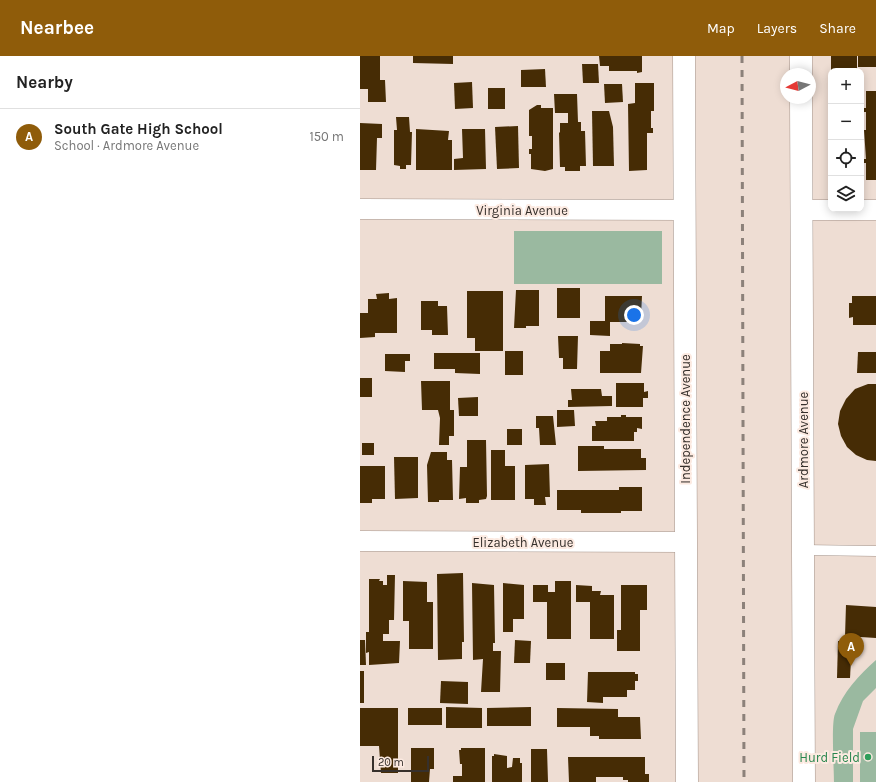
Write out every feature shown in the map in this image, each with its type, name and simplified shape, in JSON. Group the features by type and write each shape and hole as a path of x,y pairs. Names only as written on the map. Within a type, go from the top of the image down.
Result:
{"street":[{"name":"Independence Avenue","path":"684,56 686,782"},
{"path":"801,56 801,68"},
{"name":"Ardmore Avenue","path":"801,104 804,782"},
{"name":"Virginia Avenue","path":"360,209 684,210"},
{"path":"802,210 876,210"},
{"name":"Elizabeth Avenue","path":"360,541 686,542"}],"lane":[{"path":"803,550 876,551"}],"green space":[{"path":"514,231 662,231 662,284 514,284"},
{"path":"876,660 876,688 863,701 853,729 853,782 834,782 833,736 835,714 842,698 852,684"},
{"name":"Hurd Field","path":"860,732 876,732 876,782 860,782"}],"building":[{"path":"360,56 380,56 380,80 385,80 386,102 368,102 368,89 360,89"},
{"path":"413,56 453,56 453,64 413,63"},
{"path":"599,56 642,56 642,72 609,71 609,66 600,66"},
{"path":"831,56 857,56 857,68 831,68"},
{"path":"858,56 876,56 876,67 858,67"},
{"path":"582,64 598,64 599,83 583,83"},
{"path":"545,69 546,87 521,87 521,70"},
{"path":"472,82 473,108 455,109 454,83"},
{"path":"635,83 654,83 654,111 651,111 651,128 653,128 653,133 647,133 647,170 629,171 628,104 635,103"},
{"path":"604,84 622,84 623,102 605,103"},
{"path":"488,88 505,88 505,109 488,109"},
{"path":"866,91 876,91 876,180 866,180 866,163 864,163 864,159 866,159 864,130 866,130 866,112 864,112 864,108 866,108"},
{"path":"554,94 577,94 578,122 581,122 581,131 585,131 586,166 580,166 580,171 565,171 565,167 560,167 560,123 568,123 568,113 555,113"},
{"path":"537,105 541,105 541,108 553,108 553,169 545,171 531,169 531,154 529,154 529,149 532,149 532,136 529,136 529,110"},
{"path":"592,111 609,111 613,127 614,166 593,166"},
{"path":"396,117 409,117 410,132 412,132 411,165 406,165 406,169 400,169 400,166 394,165 394,130 397,130"},
{"path":"360,123 382,124 382,138 377,138 376,170 360,170"},
{"path":"518,126 519,168 497,169 495,127"},
{"path":"416,129 449,131 448,140 452,140 452,170 416,170"},
{"path":"462,129 485,129 486,169 454,170 454,159 463,158"},
{"path":"557,288 580,288 580,318 557,318"},
{"path":"516,290 539,290 539,326 514,328"},
{"path":"467,291 503,291 503,351 475,351 475,338 467,338"},
{"path":"389,293 389,299 397,298 397,333 375,333 375,337 360,338 360,313 368,313 368,299 377,299 376,294"},
{"path":"605,296 642,296 641,316 637,316 637,322 610,322 610,336 590,335 590,321 605,321"},
{"path":"852,296 876,296 876,325 853,325 853,317 849,318 849,303 852,303"},
{"path":"421,301 438,301 438,306 447,306 448,335 432,335 432,330 421,330"},
{"path":"558,336 578,336 577,369 563,369 563,358 559,358"},
{"path":"610,344 640,344 640,346 643,346 641,373 600,373 600,351 610,351"},
{"path":"505,351 523,351 523,375 505,375"},
{"path":"858,352 876,352 876,373 857,373"},
{"path":"434,353 480,353 480,374 455,373 455,369 434,369"},
{"path":"385,354 410,354 410,361 405,361 405,372 385,371"},
{"path":"360,378 372,378 372,397 360,397"},
{"path":"421,381 450,381 450,410 454,410 454,436 449,436 449,445 439,445 440,418 438,410 422,410"},
{"path":"616,383 644,383 644,392 648,391 648,398 643,398 643,407 616,407"},
{"path":"868,384 876,384 876,461 867,460 856,455 847,447 841,436 838,424 840,411 846,399 855,389"},
{"path":"571,389 601,389 602,396 612,396 612,406 568,407 568,400 572,400"},
{"path":"478,397 478,416 459,416 458,398"},
{"path":"557,410 574,410 575,426 557,427"},
{"path":"621,415 626,415 626,417 642,417 642,429 637,428 637,432 634,432 634,441 592,441 592,426 596,426 595,421 607,421 607,417 621,417"},
{"path":"536,416 553,416 556,445 540,445 539,428 536,428"},
{"path":"507,429 522,429 522,445 507,445"},
{"path":"467,440 486,440 487,496 486,499 479,500 479,503 466,503 466,498 459,499 460,467 467,467"},
{"path":"362,443 374,443 374,455 362,455"},
{"path":"578,446 604,446 604,449 641,449 641,458 646,458 646,470 578,471"},
{"path":"491,450 505,450 505,466 515,466 515,500 491,500"},
{"path":"431,452 447,452 447,460 452,460 453,500 428,502 427,465"},
{"path":"394,457 418,457 418,498 395,499"},
{"path":"549,464 550,497 545,497 546,505 534,505 534,499 525,499 525,465"},
{"path":"360,466 385,466 385,499 372,499 372,503 360,503"},
{"path":"619,487 642,487 642,511 621,511 621,513 581,513 581,510 557,510 557,490 619,490"},
{"path":"463,573 464,642 462,642 462,659 438,660 437,574"},
{"path":"387,575 395,575 394,620 389,620 389,634 383,634 383,641 400,641 399,663 369,665 369,652 366,653 366,632 369,632 369,579 380,579 379,581 383,581 383,585 387,585"},
{"path":"403,581 427,582 427,602 433,602 433,649 409,649 409,621 403,621"},
{"path":"555,581 571,581 571,639 547,639 547,602 533,602 533,585 548,585 548,592 555,592"},
{"path":"472,583 494,585 495,643 493,643 493,651 501,651 500,692 481,692 483,659 473,660"},
{"path":"503,583 524,585 524,619 513,619 513,632 503,632"},
{"path":"576,585 592,586 592,591 601,591 600,595 614,595 614,639 590,639 590,602 576,602"},
{"path":"621,585 647,585 647,610 640,610 640,651 617,651 617,630 621,630"},
{"path":"846,605 876,607 876,638 845,636"},
{"path":"360,640 365,640 366,665 360,665"},
{"path":"515,640 531,641 530,663 514,663"},
{"path":"838,641 852,642 850,678 837,678"},
{"path":"546,663 565,663 565,680 546,680"},
{"path":"360,671 364,671 364,703 360,703"},
{"path":"588,672 635,672 635,674 638,674 638,681 635,681 635,690 627,690 627,697 603,697 603,703 587,702"},
{"path":"441,681 468,682 468,704 440,703"},
{"path":"446,707 482,708 482,728 446,728"},
{"path":"531,707 531,726 487,726 487,708"},
{"path":"360,708 398,708 398,773 381,773 379,746 360,746"},
{"path":"408,708 442,708 442,725 408,725"},
{"path":"557,708 618,709 618,717 640,717 641,739 599,739 599,736 590,736 590,727 557,727"},
{"path":"411,748 434,748 434,769 430,769 429,782 411,782"},
{"path":"461,748 485,748 485,782 453,782 453,776 462,776 462,764 460,764 459,750 461,750"},
{"path":"531,749 547,749 548,782 531,782"},
{"path":"494,754 507,756 507,768 512,767 513,758 520,758 520,763 522,763 522,782 492,782 492,756 494,756"},
{"path":"568,757 645,757 645,774 649,774 649,782 628,782 628,780 623,780 623,777 596,777 596,782 569,782"}],"railway":[{"path":"742,56 744,782"}],"place":[{"name":"South Gate High School","path":"851,666"},
{"name":"Hurd Field","path":"868,757"}]}
